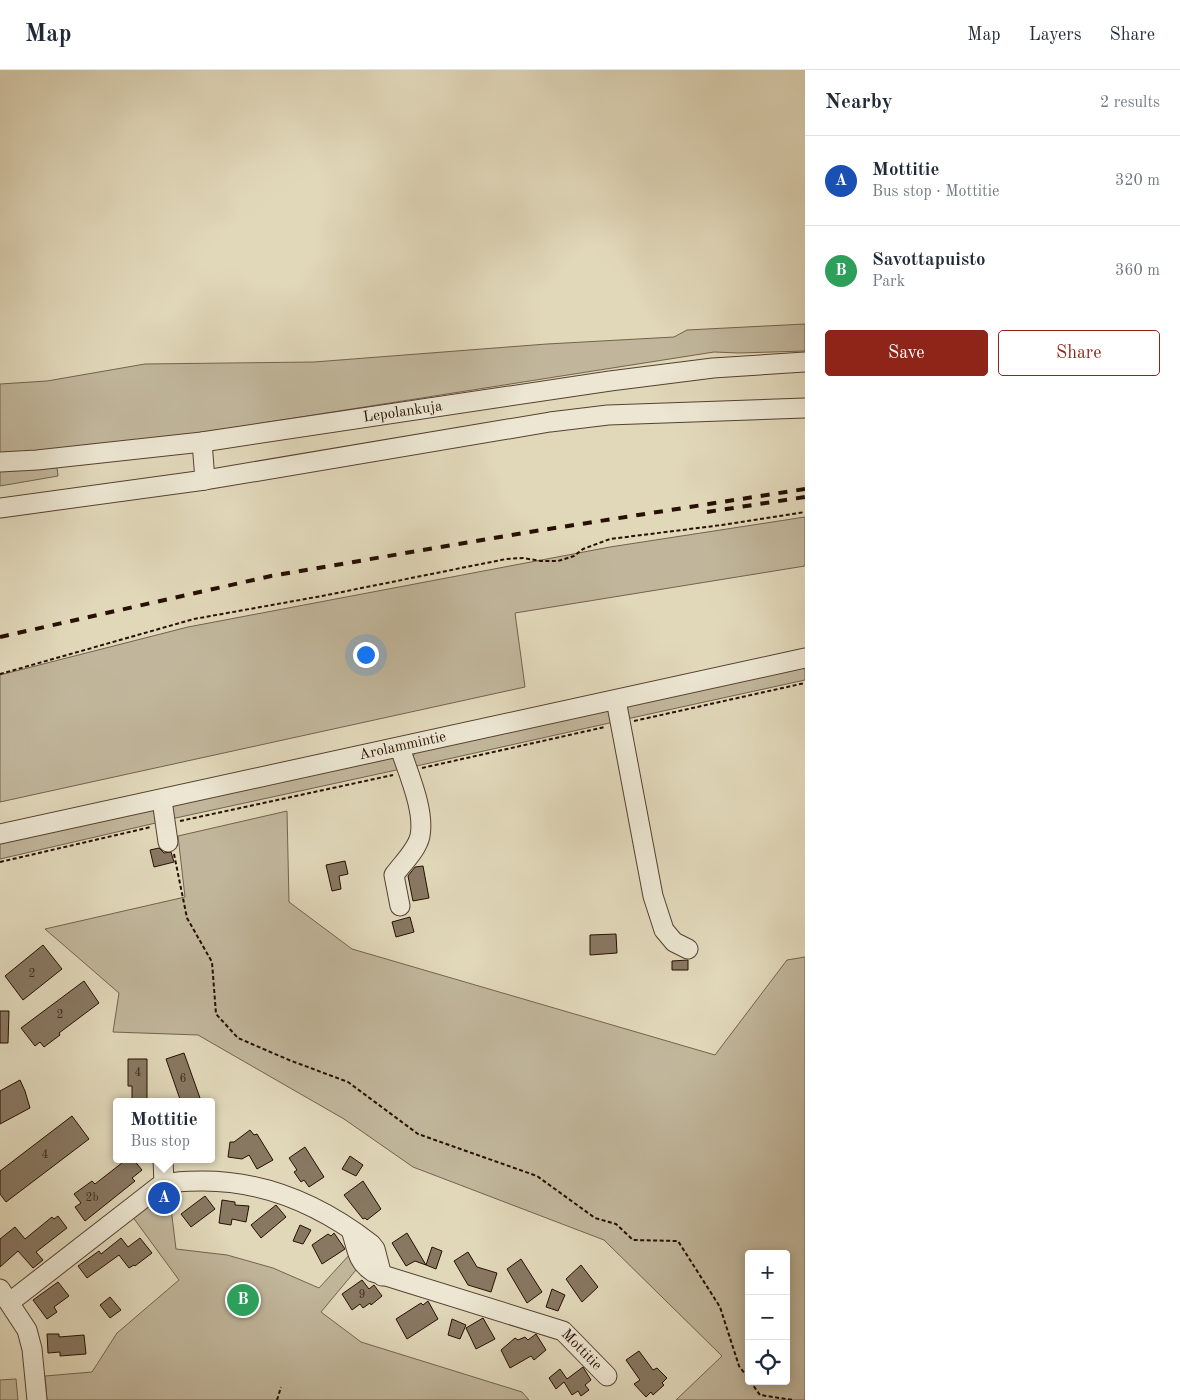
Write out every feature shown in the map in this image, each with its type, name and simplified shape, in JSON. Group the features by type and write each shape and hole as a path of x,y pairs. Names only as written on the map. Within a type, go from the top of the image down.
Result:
{"street":[{"name":"Lepolankuja","path":"0,462 37,460 202,442 713,368 805,362"},
{"path":"0,508 204,480 550,422 608,415 805,408"},
{"path":"202,442 204,480"},
{"name":"Arolammintie","path":"0,834 805,658"},
{"path":"616,700 653,896 664,930 674,942 688,949"},
{"path":"400,748 418,805 420,826 419,837 394,875 400,906"},
{"path":"162,800 168,842"},
{"path":"163,1163 164,1184"},
{"name":"Mottitie","path":"5,1296 164,1184 190,1181 221,1181 269,1189 316,1208 351,1230 358,1256 363,1266 382,1276 553,1326 563,1331 607,1376"},
{"path":"5,1296 23,1321 30,1339 35,1367 37,1400"}],"path":[{"path":"0,674 194,619 506,560 523,558 558,561 574,556 583,549 610,540 805,512"},
{"path":"168,842 171,845 177,867 187,918 212,962 216,1014 238,1038 348,1082 418,1134 537,1176 595,1218 616,1224 633,1240 678,1241 720,1307 739,1366 745,1374"},
{"path":"753,1385 760,1395 793,1400"},
{"path":"277,1400 281,1388"}],"shaded area":[{"path":"805,324 805,351 714,352 199,433 59,450 0,453 0,384 47,381 145,364 314,362 547,344 674,337 687,330"},
{"path":"57,467 58,476 0,486 0,471"},
{"path":"805,517 805,566 515,613 525,687 0,802 0,675 188,627 610,547"},
{"path":"805,665 805,680 622,720 624,707"},
{"path":"604,709 610,712 614,722 412,767 412,757 417,751"},
{"path":"388,757 396,761 401,769 171,819 170,808 173,805"},
{"path":"153,809 157,812 160,822 0,859 0,843"},
{"path":"287,811 289,902 352,949 715,1055 787,960 805,957 805,1400 676,1400 722,1356 604,1240 413,1167 344,1119 198,1035 113,1032 119,993 45,929 185,897 178,836"},
{"path":"169,1192 176,1249 227,1255 273,1268 319,1288 351,1253 356,1270 321,1312 361,1342 522,1392 529,1400 47,1400 45,1376 92,1372 117,1333 179,1280 132,1216"},
{"path":"16,1379 18,1400 0,1400 0,1380"}],"building":[{"path":"159,848 164,853 171,852 174,862 154,867 150,850"},
{"path":"345,861 348,874 339,876 341,889 332,891 326,865"},
{"path":"423,866 429,898 413,901 408,876 415,867"},
{"path":"410,917 414,932 396,937 392,922"},
{"path":"616,934 617,953 590,955 590,935"},
{"path":"43,945 62,969 23,1000 5,976"},
{"path":"688,960 688,970 672,970 672,961"},
{"path":"84,981 99,1003 59,1033 60,1035 44,1047 40,1042 35,1046 21,1028"},
{"path":"0,1011 9,1011 8,1043 0,1043"},
{"path":"184,1053 200,1098 180,1098 166,1059"},
{"path":"128,1059 147,1059 147,1098 132,1098 132,1086 128,1086"},
{"path":"20,1080 30,1108 0,1124 0,1091"},
{"path":"72,1116 89,1139 6,1202 0,1194 0,1171"},
{"path":"250,1130 254,1135 257,1134 273,1160 257,1169 249,1155 242,1159 228,1157 230,1142 234,1142"},
{"path":"305,1147 324,1177 309,1187 304,1180 301,1182 294,1172 297,1170 289,1158"},
{"path":"350,1156 363,1165 356,1176 342,1169"},
{"path":"122,1163 136,1163 142,1170 132,1178 135,1181 85,1221 75,1207 81,1203 74,1194 92,1181 95,1184"},
{"path":"363,1181 381,1209 367,1220 363,1219 344,1195"},
{"path":"205,1196 215,1209 191,1227 181,1214"},
{"path":"222,1200 235,1202 235,1205 249,1206 246,1222 232,1219 231,1225 219,1223"},
{"path":"276,1205 286,1217 261,1238 251,1225"},
{"path":"58,1216 67,1228 36,1252 43,1260 33,1268 18,1251 0,1267 0,1239 15,1227 25,1239 52,1217 54,1219"},
{"path":"300,1225 311,1230 303,1244 293,1241"},
{"path":"334,1233 345,1249 322,1264 312,1245 328,1234 331,1236"},
{"path":"407,1233 426,1265 415,1261 406,1266 392,1243"},
{"path":"121,1238 128,1247 140,1238 152,1253 135,1266 129,1268 119,1255 87,1278 78,1266 99,1251 101,1254"},
{"path":"432,1247 442,1251 436,1269 426,1265"},
{"path":"468,1252 477,1267 497,1273 491,1292 468,1285 454,1261"},
{"path":"521,1259 542,1292 527,1303 507,1269"},
{"path":"581,1265 598,1287 582,1302 566,1279"},
{"path":"362,1280 369,1289 374,1285 382,1296 371,1305 370,1303 363,1308 360,1304 352,1310 342,1294"},
{"path":"58,1282 69,1296 54,1307 57,1312 47,1319 33,1300"},
{"path":"552,1289 565,1295 558,1311 546,1307"},
{"path":"110,1297 121,1310 110,1318 100,1305"},
{"path":"428,1301 438,1319 407,1339 396,1319 421,1303 423,1305"},
{"path":"483,1318 495,1339 476,1349 466,1328"},
{"path":"452,1319 466,1325 460,1339 448,1335"},
{"path":"47,1334 59,1334 59,1337 84,1335 86,1354 60,1356 60,1352 48,1353"},
{"path":"536,1334 546,1350 534,1360 531,1356 510,1368 501,1350 515,1338 518,1340 525,1337 528,1340"},
{"path":"639,1351 653,1370 657,1368 667,1378 662,1383 664,1385 653,1395 651,1392 646,1397 634,1384 640,1380 626,1360"},
{"path":"583,1367 591,1380 585,1385 589,1390 581,1396 578,1391 572,1395 564,1382 556,1389 549,1378 560,1369 567,1379"}],"railway":[{"path":"0,637 271,576 523,533 805,489"},
{"path":"707,512 805,497"}],"place":[{"name":"Mottitie","path":"164,1198"},
{"name":"Savottapuisto","path":"243,1300"}]}
